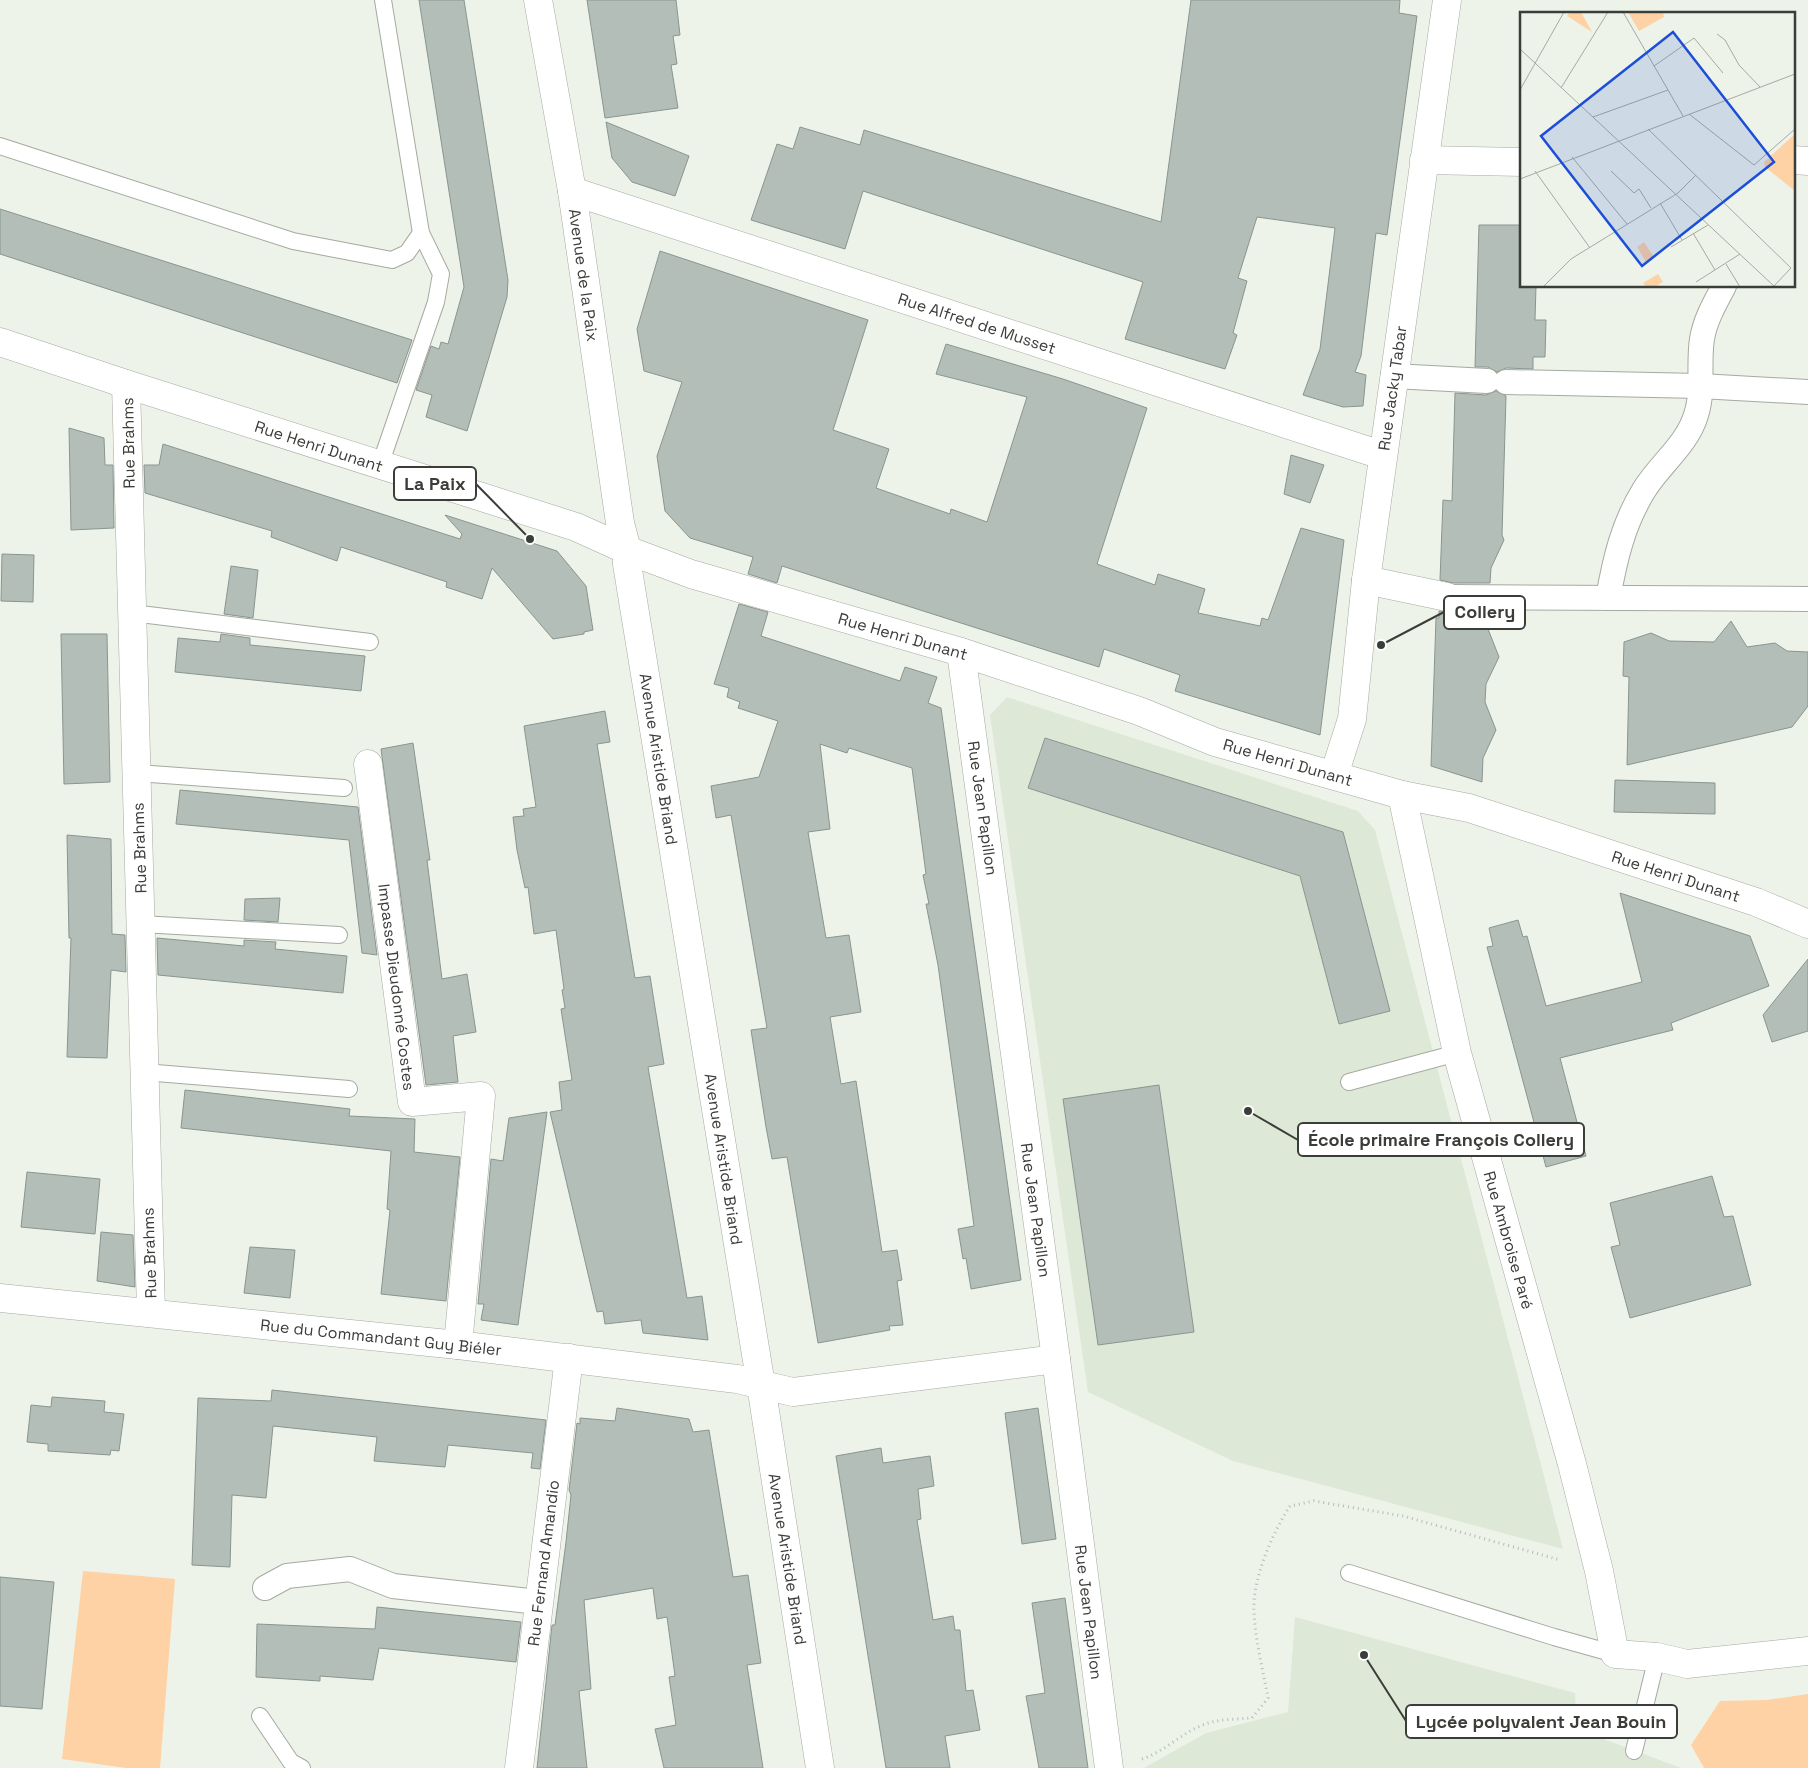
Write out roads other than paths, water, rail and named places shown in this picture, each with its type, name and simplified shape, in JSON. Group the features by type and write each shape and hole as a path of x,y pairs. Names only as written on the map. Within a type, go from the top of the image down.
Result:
{"street":[{"name":"Avenue de la Paix","path":"538,0 572,191 620,523 627,550"},
{"name":"Rue Jacky Tabar","path":"1334,775 1352,719 1366,580 1447,0"},
{"path":"1424,160 1520,162"},
{"name":"Rue Alfred de Musset","path":"572,191 1369,451 1383,452"},
{"path":"1608,598 1616,553 1625,526 1645,489 1684,441 1697,414 1702,339 1708,317 1723,288"},
{"name":"Rue Henri Dunant","path":"0,342 576,527 627,550 691,574 960,652 1139,711 1215,742 1402,795 1469,808 1756,902 1808,924"},
{"path":"1393,376 1496,381 1700,386 1808,392"},
{"name":"Rue Brahms","path":"126,384 151,1312"},
{"name":"Avenue Aristide Briand","path":"627,550 627,564 761,1385 820,1768"},
{"path":"1366,580 1447,597 1808,599"},
{"name":"Rue Jean Papillon","path":"960,652 1056,1358 1108,1768"},
{"name":"Impasse Dieudonné Costes","path":"368,764 412,1102 480,1096 458,1345"},
{"name":"Rue Ambroise Paré","path":"1402,795 1457,1053 1572,1464 1599,1571 1615,1654"},
{"name":"Rue du Commandant Guy Biéler","path":"0,1298 151,1312 569,1358 737,1379 793,1392 1056,1358"},
{"name":"Rue Fernand Amandio","path":"519,1768 569,1358"},
{"path":"265,1588 287,1576 350,1569 393,1586 538,1602"},
{"path":"1615,1654 1657,1657 1687,1664 1808,1651"}],"lane":[{"path":"380,465 436,302 440,274 421,233 383,0"},
{"path":"0,146 293,241 392,260 407,253 421,233"},
{"path":"132,613 370,642"},
{"path":"137,772 344,788"},
{"path":"141,924 339,936"},
{"path":"1349,1082 1457,1053"},
{"path":"144,1072 349,1089"},
{"path":"1349,1573 1554,1637 1615,1654"},
{"path":"1634,1750 1657,1657"},
{"path":"260,1716 290,1762 302,1768"}],"place":[{"name":"La Paix","path":"530,539"},
{"name":"Collery","path":"1381,645"},
{"name":"École primaire François Collery","path":"1248,1111"},
{"name":"Lycée polyvalent Jean Bouin","path":"1364,1655"}]}
